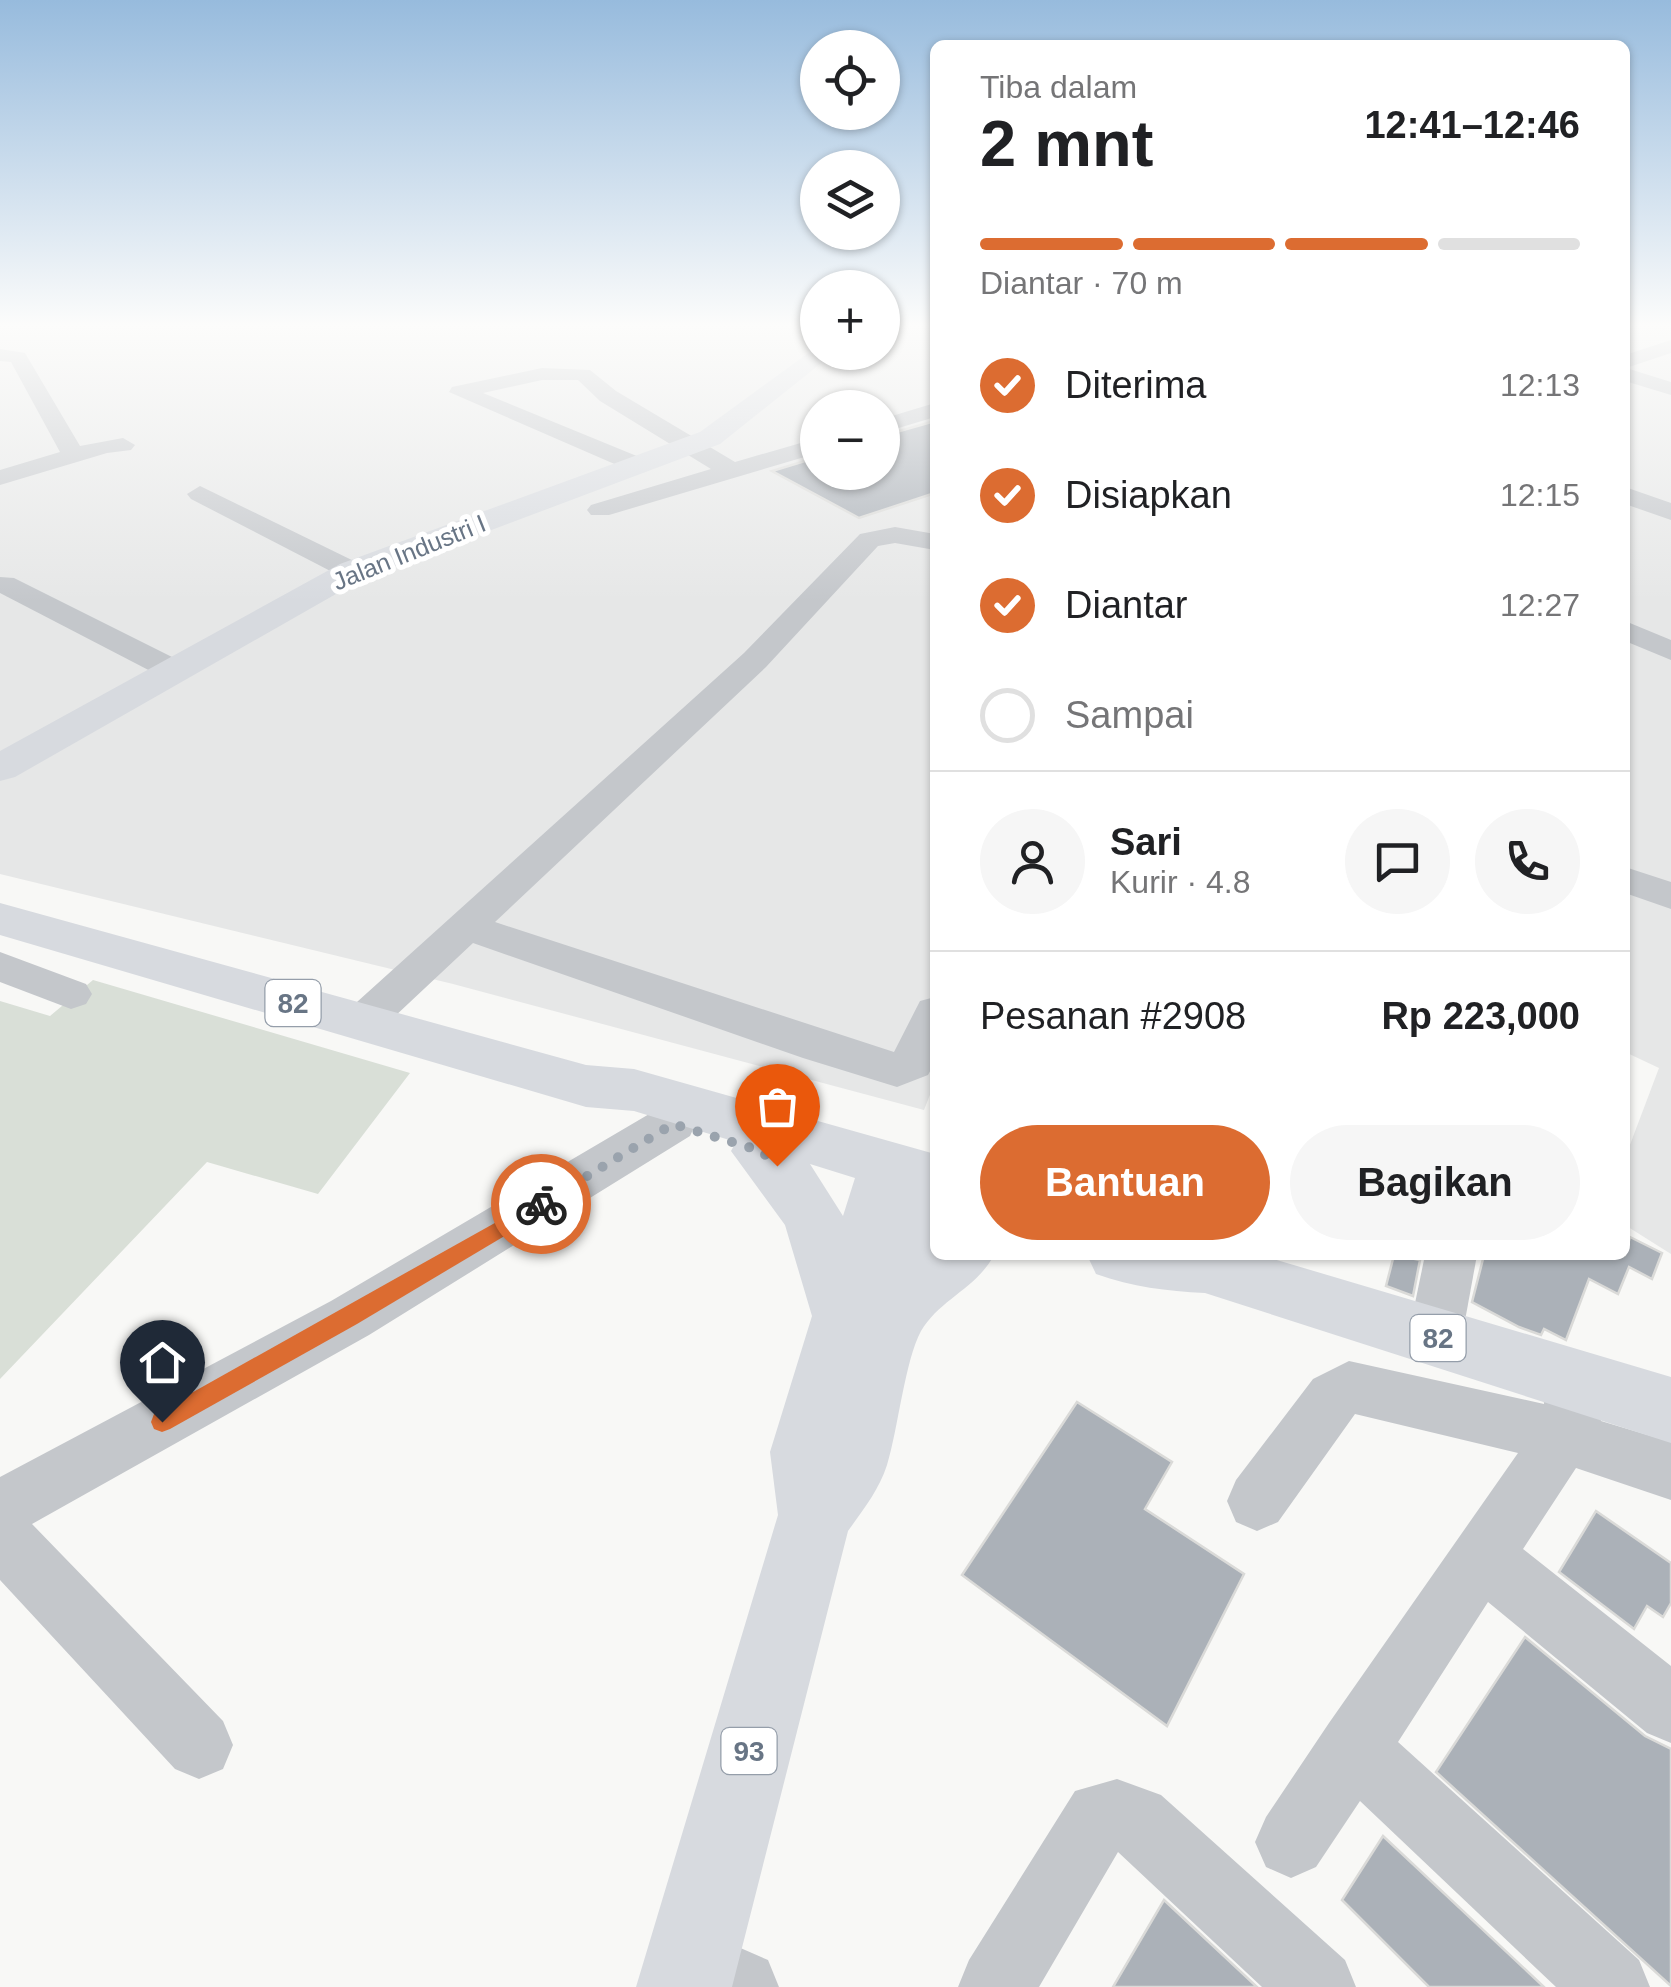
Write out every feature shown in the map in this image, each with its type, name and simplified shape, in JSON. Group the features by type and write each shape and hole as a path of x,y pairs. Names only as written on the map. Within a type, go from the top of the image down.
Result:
{"main road":[{"name":"Jalan Industri I","path":"0,768 170,669 352,571 710,438 738,417"},
{"name":"82","path":"0,919 586,1086 634,1090 915,1184"},
{"name":"82","path":"586,1086 622,1110 761,1151 915,1184"},
{"path":"761,1151 802,1198 864,1327 955,1260"},
{"name":"93","path":"705,1979 815,1515 850,1466 864,1327 915,1184"},
{"name":"82","path":"1135,1260 1226,1264 1435,1336 1566,1408 1671,1410"}],"street":[{"path":"52,417 73,455"},
{"path":"520,417 634,464"},
{"path":"640,417 732,470"},
{"path":"0,478 73,455 123,445"},
{"path":"600,510 800,450"},
{"path":"200,494 352,571"},
{"path":"1630,497 1671,512"},
{"path":"362,1022 755,660 868,540 895,534 930,541"},
{"path":"4,584 170,669"},
{"path":"1630,632 1671,651"},
{"path":"1630,881 1671,896"},
{"path":"463,925 818,1047 897,1070 912,1063 930,1023"},
{"path":"0,966 71,994"},
{"path":"0,1509 366,1309 673,1124"},
{"path":"1435,1336 1450,1260"},
{"path":"1257,1501 1334,1397 1349,1387 1566,1408 1671,1470"},
{"path":"1291,1842 1480,1555 1566,1408"},
{"path":"0,1536 199,1745"},
{"path":"1480,1555 1671,1708"},
{"path":"1353,1746 1612,1987"},
{"path":"996,1987 1100,1816 1117,1814 1136,1820 1318,1987"}],"shaded area":[{"path":"0,417 800,417 800,490 900,490 900,417 930,417 930,1095 924,1110 453,984 0,874"},
{"path":"1630,417 1671,417 1671,1254 1630,1228 1630,1145 1659,1068 1630,1054"},
{"path":"93,980 410,1073 318,1194 207,1162 0,1379 0,1001 50,1016"}],"building":[{"path":"930,422 930,495 859,518 807,490 900,490 900,431"},
{"path":"800,462 800,486 772,471"},
{"path":"1630,1237 1662,1253 1652,1279 1629,1267 1618,1294 1589,1279 1566,1340 1544,1329 1541,1335 1519,1327 1472,1302 1483,1260 1630,1260"},
{"path":"1393,1260 1420,1260 1413,1296 1386,1286"},
{"path":"1077,1402 1172,1462 1145,1509 1244,1574 1167,1726 962,1575"},
{"path":"1596,1511 1671,1563 1671,1603 1663,1617 1647,1606 1634,1629 1559,1572"},
{"path":"1525,1637 1645,1736 1671,1749 1671,1986 1436,1772"},
{"path":"1383,1836 1544,1987 1429,1987 1342,1900"},
{"path":"1164,1900 1257,1987 1113,1987"}],"way so far":[{"path":"541,1204 673,1124 761,1151 777,1166"}],"route":[{"path":"162,1422 350,1318 541,1204"}]}
